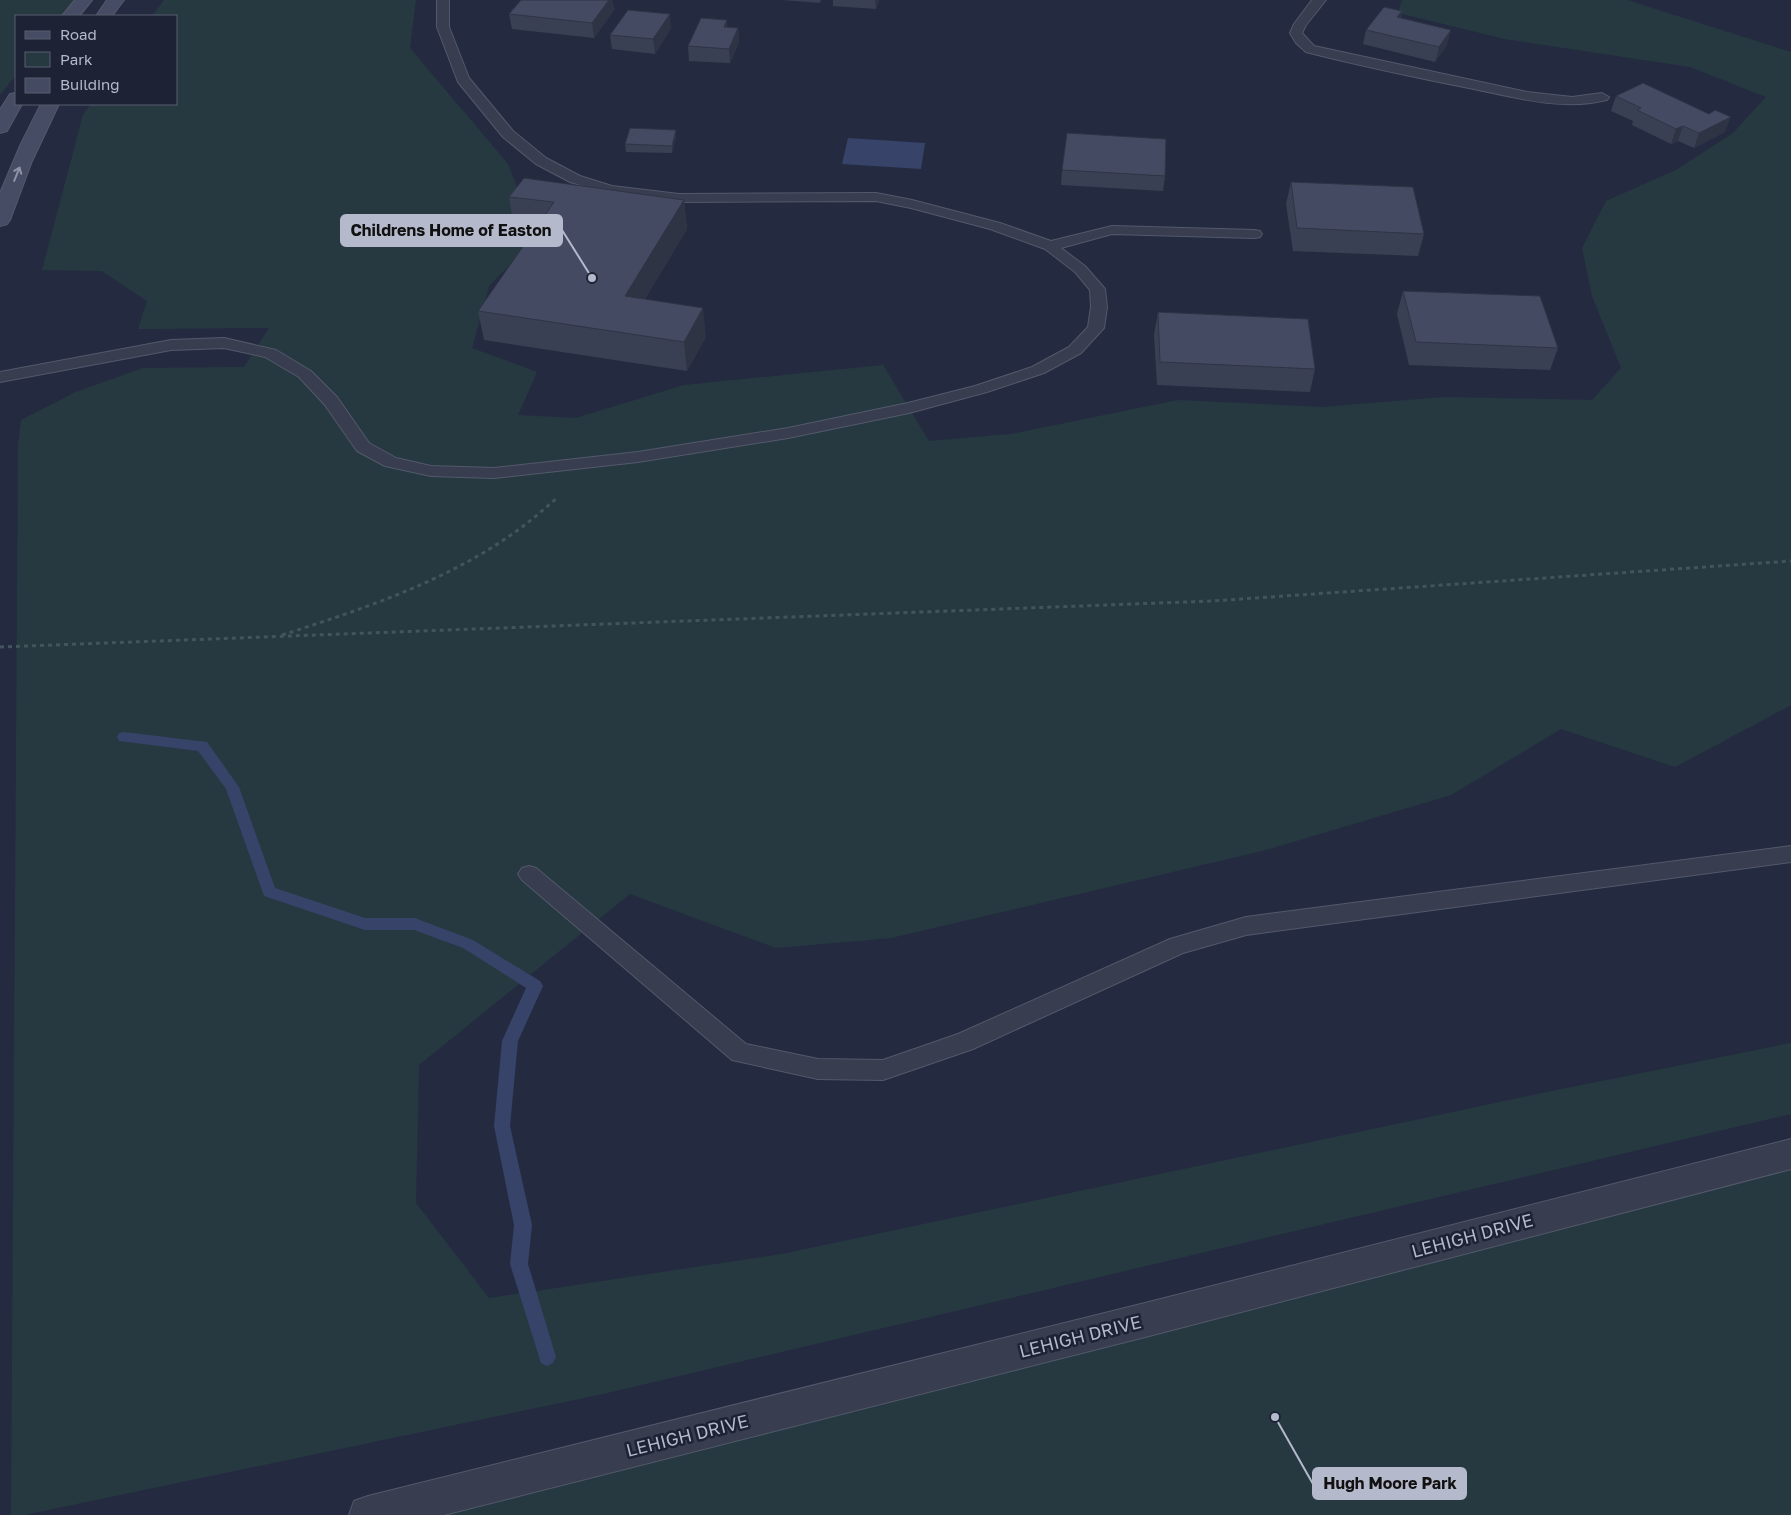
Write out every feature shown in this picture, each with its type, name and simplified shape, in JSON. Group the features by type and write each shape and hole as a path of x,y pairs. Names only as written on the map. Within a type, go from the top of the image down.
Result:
{"main road":[{"path":"71,15 84,0"},
{"path":"105,15 116,0"},
{"path":"0,127 15,100"},
{"path":"0,220 34,134 49,105"}],"street":[{"name":"LEHIGH DRIVE","path":"368,1515 1149,1319 1791,1154"}],"lane":[{"path":"0,377 171,345 224,343 270,353 305,374 331,401 363,447 391,462 431,471 494,473 638,457 788,433 909,408 981,389 1038,370 1074,350 1096,328 1099,306 1098,289 1080,269 1050,246 994,226 912,204 876,197 678,198 610,190 575,179 540,161 508,134 463,79 443,27 443,0"},
{"path":"1318,0 1320,0 1300,24 1296,32 1300,40 1310,49 1435,78 1542,99 1588,101 1602,97"},
{"path":"1050,246 1112,230 1255,234"},
{"path":"529,874 740,1053 818,1069 883,1070 965,1042 1178,946 1246,926 1791,854"}],"path":[{"path":"277,637 368,608 412,590 507,538 563,493"},
{"path":"0,648 1212,601 1791,561"}],"green space":[{"path":"0,0 80,0 68,15 15,15 15,76 0,95"},
{"path":"164,0 416,0 410,48 508,164 536,238 489,286 472,348 537,372 518,415 576,418 684,385 883,365 929,441 1011,434 1178,400 1322,407 1444,397 1592,400 1621,368 1592,296 1582,248 1606,201 1676,170 1733,133 1766,97 1690,67 1505,39 1398,13 1402,0 1627,0 1791,52 1791,705 1675,767 1561,729 1451,795 1262,851 891,938 776,948 630,894 419,1065 416,1203 489,1298 782,1254 1547,1092 1791,1043 1791,1114 603,1394 24,1515 11,1515 18,447 21,420 76,392 143,368 244,367 269,328 138,329 147,301 102,271 42,270 83,115 90,105 178,105 178,15 153,15"},
{"path":"1791,1154 1791,1515 368,1515"}],"water":[{"path":"848,138 925,143 921,169 842,164"}],"building":[{"path":"521,0 609,0 592,23 509,14"},
{"path":"1384,7 1402,11 1397,17 1451,30 1439,47 1366,30"},
{"path":"628,10 670,14 653,39 610,35"},
{"path":"701,18 727,20 724,27 738,28 729,49 688,46"},
{"path":"1643,83 1709,114 1715,110 1731,117 1699,133 1683,126 1676,129 1637,110 1641,108 1616,96"},
{"path":"630,128 676,130 672,146 625,144"},
{"path":"1067,133 1166,139 1165,176 1062,170"},
{"path":"524,178 684,200 625,296 703,308 684,342 478,311 554,202 509,197"},
{"path":"1291,182 1413,187 1424,234 1297,228"},
{"path":"1403,291 1540,296 1558,348 1416,342"},
{"path":"1158,312 1308,319 1315,369 1160,362"}],"waterway":[{"path":"124,737 202,746 232,787 269,892 365,924 415,924 468,944 535,986 510,1041 502,1126 523,1225 519,1264 547,1357"}],"place":[{"name":"Childrens Home of Easton","path":"592,278"},
{"name":"Hugh Moore Park","path":"1275,1417"}]}
